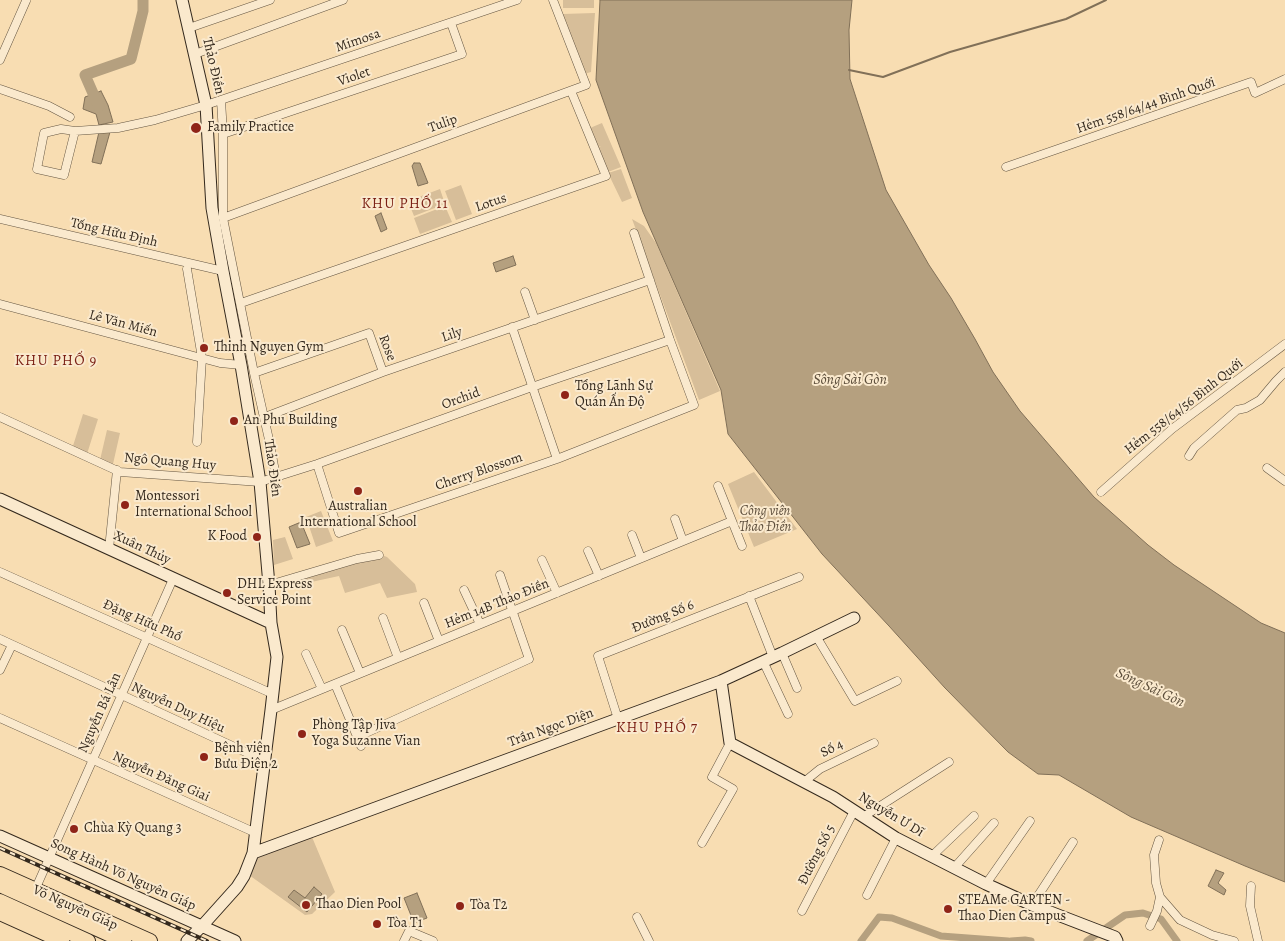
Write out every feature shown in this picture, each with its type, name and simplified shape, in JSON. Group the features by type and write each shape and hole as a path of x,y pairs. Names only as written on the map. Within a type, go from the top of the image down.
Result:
{"highway":[{"name":"Võ Nguyên Giáp","path":"0,874 150,941"},
{"name":"Võ Nguyên Giáp","path":"0,885 124,941"},
{"name":"Võ Nguyên Giáp","path":"0,901 88,941"},
{"path":"0,913 62,941"}],"street":[{"name":"Thảo Điền","path":"182,0 196,54 206,105 212,208 260,482 271,623 277,657 253,853 244,876 237,887 187,941"},
{"path":"189,28 270,0"},
{"path":"196,54 343,0"},
{"name":"Mimosa","path":"75,131 64,175 37,169 44,133 61,129 75,131 118,128 155,120 206,105 517,0"},
{"path":"553,0 586,85 571,91"},
{"path":"0,60 26,1"},
{"name":"Violet","path":"223,134 462,54 451,23"},
{"name":"Hẻm 558/64/44 Bình Quới","path":"1006,167 1251,82 1255,93 1285,79"},
{"path":"0,89 49,106 70,117"},
{"name":"Tulip","path":"223,218 571,91"},
{"name":"Lotus","path":"241,304 606,176 571,91"},
{"path":"221,100 223,218 276,477"},
{"name":"Tống Hữu Định","path":"0,219 222,271"},
{"path":"634,233 670,340"},
{"path":"187,269 202,358 197,442"},
{"name":"Lily","path":"265,417 383,372 650,280"},
{"path":"525,292 535,320"},
{"name":"Lê Văn Miến","path":"0,304 202,358 241,365"},
{"path":"512,327 556,459"},
{"name":"Rose","path":"254,373 369,333 383,372"},
{"name":"Orchid","path":"260,482 317,464 670,340"},
{"name":"Cherry Blossom","path":"317,464 338,533 556,459 694,405 670,340"},
{"name":"Hẻm 558/64/56 Bình Quới","path":"1100,492 1172,429 1285,344"},
{"path":"1189,456 1194,448 1237,410 1246,408 1260,400 1285,372"},
{"name":"Ngô Quang Huy","path":"0,417 120,472 260,482"},
{"path":"1267,468 1285,481"},
{"path":"109,549 117,470"},
{"path":"718,486 742,546"},
{"name":"Xuân Thủy","path":"0,499 271,623"},
{"path":"675,519 683,541"},
{"name":"Hẻm 14B Thảo Điền","path":"272,710 732,521"},
{"path":"632,535 641,558"},
{"path":"588,551 599,576"},
{"path":"269,585 357,559 379,555"},
{"path":"542,560 557,593"},
{"name":"Đặng Hữu Phổ","path":"0,572 273,694"},
{"path":"357,737 529,659 500,575"},
{"name":"Đường Số 6","path":"618,719 598,656 799,577"},
{"name":"Nguyễn Bá Lân","path":"35,890 173,579"},
{"path":"464,590 480,624"},
{"path":"749,596 773,657 788,714"},
{"path":"424,603 439,641"},
{"path":"383,618 398,658"},
{"name":"Trần Ngọc Diện","path":"253,853 721,681 854,618"},
{"path":"342,630 360,673"},
{"path":"816,636 855,701 897,681"},
{"name":"Nguyễn Duy Hiệu","path":"0,639 265,760"},
{"path":"0,670 12,645"},
{"path":"306,654 322,689"},
{"path":"773,657 797,688"},
{"path":"702,843 733,790 712,777 730,743 721,681"},
{"path":"334,684 361,746"},
{"name":"Nguyễn Đăng Giai","path":"0,718 256,833"},
{"name":"Nguyễn Ư Dĩ","path":"730,743 833,798 896,838 954,868 1032,905 1116,939"},
{"name":"Số 4","path":"804,782 820,769 874,743"},
{"path":"858,814 949,762"},
{"name":"Đường Số 5","path":"802,910 858,814"},
{"path":"932,856 974,816"},
{"path":"986,884 1030,821"},
{"path":"954,868 994,823"},
{"name":"Song Hành Võ Nguyên Giáp","path":"0,836 234,941"},
{"path":"867,895 896,838"},
{"path":"1159,840 1154,855 1156,883 1160,898 1180,920 1212,935 1234,941"},
{"path":"1032,905 1073,842"},
{"path":"1251,886 1250,906 1258,941"},
{"path":"1150,926 1157,911 1160,898"},
{"path":"637,917 649,941"},
{"name":"Thảo Điền","path":"196,941 202,926"},
{"path":"404,941 409,931 433,941"}],"green space":[{"path":"563,0 594,0 594,8 563,8"},
{"path":"595,13 591,72 584,74 562,14"},
{"path":"602,123 621,167 608,172 597,148 601,146 597,147 590,128"},
{"path":"621,169 632,198 622,202 608,173"},
{"path":"461,185 472,214 456,220 445,191"},
{"path":"440,189 445,204 414,216 408,201"},
{"path":"445,206 452,222 420,234 414,218"},
{"path":"632,219 644,226 656,243 720,391 699,400"},
{"path":"83,414 98,419 87,454 72,449"},
{"path":"107,430 120,433 113,464 100,460"},
{"name":"Công viên Thảo Điền","path":"754,472 797,529 754,547 728,484"},
{"path":"321,511 333,541 316,547 306,517"},
{"path":"285,537 293,559 274,565 273,540"},
{"path":"379,554 387,557 415,584 417,592 387,598 380,583 345,593 339,576 279,589 278,583"},
{"path":"312,837 335,892 312,914 305,915 249,875 257,857"}],"water":[{"name":"Sông Sài Gòn","path":"600,0 852,0 849,30 850,79 886,190 993,372 1020,411 1094,497 1148,545 1174,565 1261,623 1285,633 1285,882 1131,817 1059,775 1038,774 1008,752 945,688 822,554 728,434 721,390 643,212 596,80"},
{"path":"101,91 113,122 99,125 96,114 83,109 85,97"},
{"path":"99,132 110,132 101,164 92,162"},
{"path":"414,163 420,163 428,183 418,186 412,166"},
{"path":"381,213 387,229 381,232 375,216"},
{"path":"513,256 516,265 496,272 493,263"},
{"path":"301,522 310,544 297,548 289,527"},
{"path":"1216,870 1224,873 1218,883 1226,890 1224,895 1208,886"},
{"name":"Thao Dien Pool","path":"314,887 322,894 307,912 288,897 294,890 305,898"},
{"path":"417,893 427,918 414,923 404,898"}],"waterway":[{"path":"99,107 85,75 131,59 143,11 143,0"},
{"path":"849,70 883,77 950,52 1066,19 1106,0"},
{"path":"1087,941 1125,915 1143,913 1161,919 1177,941"},
{"path":"861,941 879,917 892,918 941,936 1008,941"},
{"path":"1011,941 1031,941"}],"railway":[{"path":"0,848 207,941"}],"place":[{"name":"Family Practice","path":"196,128"},
{"name":"Thinh Nguyen Gym","path":"204,348"},
{"name":"Tổng Lãnh Sự Quán Ấn Độ","path":"565,395"},
{"name":"An Phu Building","path":"234,421"},
{"name":"Australian International School","path":"358,491"},
{"name":"Montessori International School","path":"125,505"},
{"name":"K Food","path":"257,537"},
{"name":"DHL Express Service Point","path":"227,593"},
{"name":"Phòng Tập Jiva Yoga Suzanne Vian","path":"302,734"},
{"name":"Bệnh viện Bưu Điện 2","path":"204,757"},
{"name":"Chùa Kỳ Quang 3","path":"74,829"},
{"name":"Thao Dien Pool","path":"306,905"},
{"name":"Tòa T2","path":"460,906"},
{"name":"STEAMe GARTEN - Thao Dien Campus","path":"948,909"},
{"name":"Tòa T1","path":"377,924"}],"district":[{"name":"KHU PHỐ 11","path":"405,204"},
{"name":"KHU PHỐ 9","path":"56,361"},
{"name":"KHU PHỐ 7","path":"657,728"}]}
